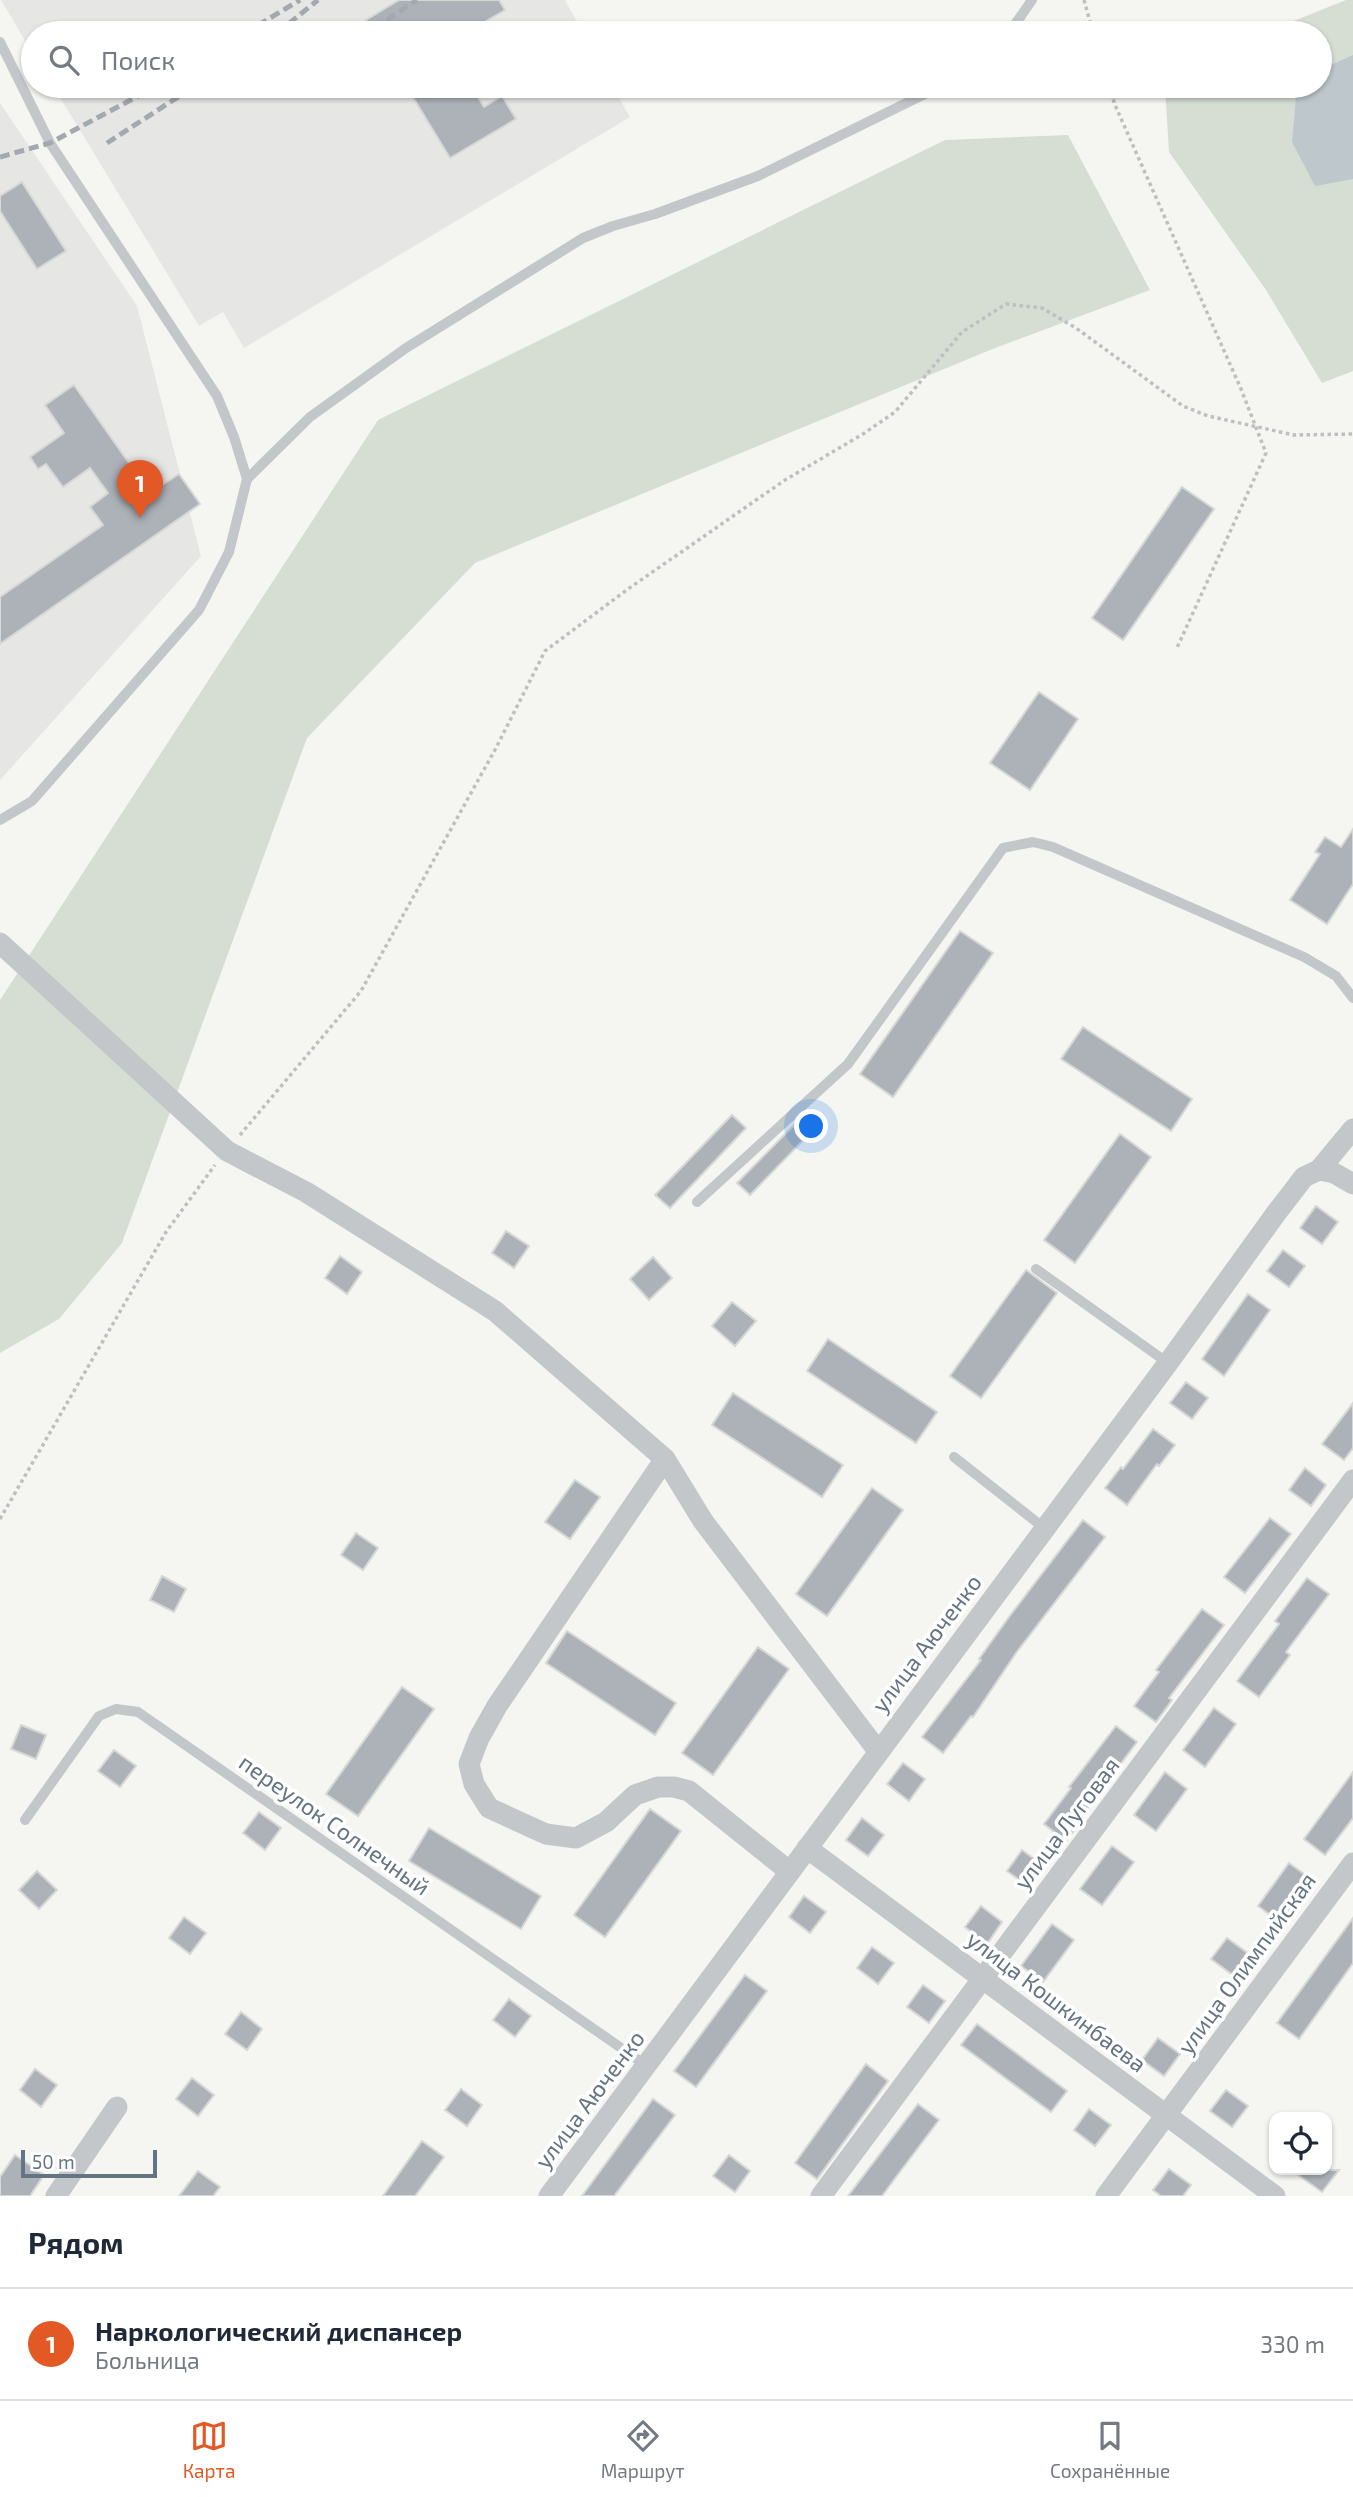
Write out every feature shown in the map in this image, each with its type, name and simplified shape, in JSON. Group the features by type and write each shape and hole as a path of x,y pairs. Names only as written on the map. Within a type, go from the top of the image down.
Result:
{"street":[{"path":"0,943 227,1151 306,1192 495,1311 665,1459 703,1521 878,1751"},
{"name":"улица Аюченко","path":"549,2196 1304,1177 1319,1170 1353,1129"},
{"path":"1319,1170 1334,1173 1353,1184"},
{"path":"665,1459 496,1706 469,1764 474,1784 489,1808 547,1835 576,1838 606,1822 635,1795 658,1787 689,1791 790,1872"},
{"name":"улица Луговая","path":"821,2196 1353,1480"},
{"name":"улица Кошкинбаева","path":"807,1848 1275,2196"},
{"name":"улица Олимпийская","path":"1106,2196 1353,1863"},
{"path":"56,2196 117,2107"}],"lane":[{"path":"1018,21 1032,0"},
{"path":"0,42 21,84"},
{"path":"0,820 32,801 199,610 229,552 247,479 217,396 50,143 28,98"},
{"path":"247,479 310,417 406,348 583,238 758,176 917,98"},
{"path":"697,1202 849,1064 1003,848 1033,842 1053,847 1304,957 1336,976 1353,998"},
{"path":"1036,1269 1168,1363"},
{"path":"954,1457 1044,1528"},
{"name":"переулок Солнечный","path":"25,1820 99,1716 116,1709 138,1712 647,2066"}],"path":[{"path":"1084,0 1090,21"},
{"path":"1113,98 1241,389 1266,453 1176,650"},
{"path":"0,1519 166,1232 227,1151 361,991 496,748 545,651 628,589 785,480 895,412 962,332 1006,304 1042,308 1076,328 1183,406 1208,416 1294,435 1353,434"}],"shaded area":[{"path":"1,0 565,0 576,21 21,21 21,34"},
{"path":"1346,0 1353,0 1353,371 1322,383 1266,290 1169,152 1166,98 1332,98 1332,21 1294,21"},
{"path":"1353,55 1353,179 1315,186 1292,142 1296,98 1332,98 1332,65"},
{"path":"60,98 619,98 630,117 244,348 223,312 199,326"},
{"path":"0,103 137,306 201,556 0,780"},
{"path":"1068,135 1150,290 995,348 475,563 307,738 122,1243 59,1319 0,1353 0,1000 378,420 945,140"}],"building":[{"path":"399,0 499,0 505,10 486,21 366,20"},
{"path":"413,98 478,98 484,107 503,98 516,119 450,158"},
{"path":"22,182 66,251 37,269 0,211 0,196"},
{"path":"74,385 150,493 179,474 200,504 0,644 0,597 103,525 90,507 108,493 90,468 63,487 46,464 38,469 30,457 64,433 45,405"},
{"path":"1182,487 1214,509 1123,640 1092,618"},
{"path":"1039,692 1078,719 1030,790 990,763"},
{"path":"1353,829 1353,884 1327,924 1290,900 1320,854 1315,852 1325,837 1341,847"},
{"path":"960,931 993,953 893,1097 860,1074"},
{"path":"1083,1027 1192,1099 1171,1131 1061,1059"},
{"path":"732,1115 746,1128 670,1208 655,1195"},
{"path":"804,1115 816,1127 750,1195 737,1183"},
{"path":"1120,1134 1151,1157 1075,1263 1044,1240"},
{"path":"1316,1206 1338,1222 1322,1244 1300,1228"},
{"path":"506,1231 529,1246 514,1268 492,1253"},
{"path":"1283,1250 1305,1266 1289,1287 1267,1271"},
{"path":"340,1256 362,1272 347,1294 325,1278"},
{"path":"653,1257 672,1278 649,1300 630,1279"},
{"path":"1026,1270 1057,1293 981,1398 950,1376"},
{"path":"1248,1294 1270,1310 1224,1376 1202,1359"},
{"path":"732,1302 756,1321 735,1346 712,1326"},
{"path":"828,1339 937,1412 916,1443 807,1371"},
{"path":"1186,1382 1208,1398 1192,1419 1170,1403"},
{"path":"733,1393 843,1465 822,1497 712,1425"},
{"path":"1353,1403 1353,1448 1344,1460 1322,1444"},
{"path":"1153,1429 1175,1445 1159,1466 1157,1464 1127,1505 1105,1488"},
{"path":"1305,1468 1326,1485 1311,1506 1289,1490"},
{"path":"575,1480 600,1497 570,1539 545,1522"},
{"path":"872,1488 903,1510 827,1616 796,1594"},
{"path":"1270,1518 1291,1534 1245,1593 1224,1577"},
{"path":"1083,1520 1105,1537 1016,1653 973,1717 971,1716 943,1753 922,1737"},
{"path":"356,1533 378,1548 363,1570 341,1555"},
{"path":"162,1576 186,1589 174,1612 150,1600"},
{"path":"1307,1578 1329,1594 1286,1652 1290,1655 1259,1697 1237,1681 1279,1624 1275,1621"},
{"path":"1202,1609 1224,1625 1169,1698 1172,1700 1156,1722 1134,1706 1159,1672 1156,1670"},
{"path":"567,1631 676,1703 655,1735 546,1663"},
{"path":"758,1647 789,1669 713,1775 682,1753"},
{"path":"402,1687 434,1709 358,1816 326,1794"},
{"path":"1214,1708 1236,1724 1205,1767 1183,1750"},
{"path":"21,1725 46,1735 36,1759 11,1749"},
{"path":"1116,1726 1137,1742 1066,1841 1044,1824"},
{"path":"114,1750 136,1766 120,1787 98,1771"},
{"path":"903,1763 925,1779 909,1801 887,1784"},
{"path":"1165,1772 1187,1789 1156,1831 1134,1815"},
{"path":"1353,1772 1353,1818 1325,1855 1304,1839"},
{"path":"650,1809 681,1831 605,1937 574,1915"},
{"path":"259,1812 281,1828 265,1850 243,1833"},
{"path":"862,1818 884,1835 868,1856 846,1840"},
{"path":"429,1828 541,1896 521,1929 409,1861"},
{"path":"1112,1846 1134,1862 1102,1905 1080,1889"},
{"path":"1022,1850 1044,1866 1029,1887 1007,1871"},
{"path":"1289,1863 1311,1879 1280,1922 1258,1906"},
{"path":"37,1871 57,1890 39,1909 19,1890"},
{"path":"804,1896 826,1912 810,1933 789,1917"},
{"path":"981,1906 1002,1922 987,1944 965,1927"},
{"path":"184,1917 206,1933 190,1954 169,1938"},
{"path":"1353,1918 1353,1963 1299,2039 1277,2023"},
{"path":"1052,1924 1074,1940 1043,1982 1021,1966"},
{"path":"1227,1938 1249,1954 1233,1975 1211,1959"},
{"path":"872,1947 894,1963 878,1984 857,1968"},
{"path":"745,1975 767,1991 696,2087 674,2071"},
{"path":"923,1985 945,2001 929,2023 907,2007"},
{"path":"509,1999 531,2016 515,2037 493,2020"},
{"path":"241,2012 262,2029 247,2050 225,2034"},
{"path":"977,2024 1067,2091 1051,2112 961,2045"},
{"path":"1158,2038 1180,2054 1164,2076 1142,2060"},
{"path":"866,2064 888,2081 817,2179 795,2163"},
{"path":"35,2069 57,2085 41,2107 20,2090"},
{"path":"192,2078 214,2095 198,2116 176,2099"},
{"path":"461,2089 482,2105 467,2126 445,2110"},
{"path":"1226,2090 1248,2106 1232,2127 1210,2111"},
{"path":"653,2099 675,2115 614,2196 582,2196"},
{"path":"918,2104 939,2120 882,2196 848,2196"},
{"path":"1089,2109 1111,2125 1095,2146 1074,2130"},
{"path":"422,2141 444,2157 415,2196 383,2196"},
{"path":"15,2155 44,2175 30,2196 0,2196 0,2177"},
{"path":"729,2155 750,2171 735,2192 713,2176"},
{"path":"1169,2169 1191,2185 1183,2196 1161,2196 1153,2190"},
{"path":"1332,2170 1339,2170 1322,2192 1298,2175 1332,2175"},
{"path":"198,2171 220,2187 213,2196 179,2196"}],"railway":[{"path":"265,21 300,0"},
{"path":"292,21 318,0"},
{"path":"385,21 417,0"},
{"path":"0,157 50,143 134,98"},
{"path":"107,143 176,98"}],"place":[{"name":"Наркологический диспансер","path":"140,518"}]}
